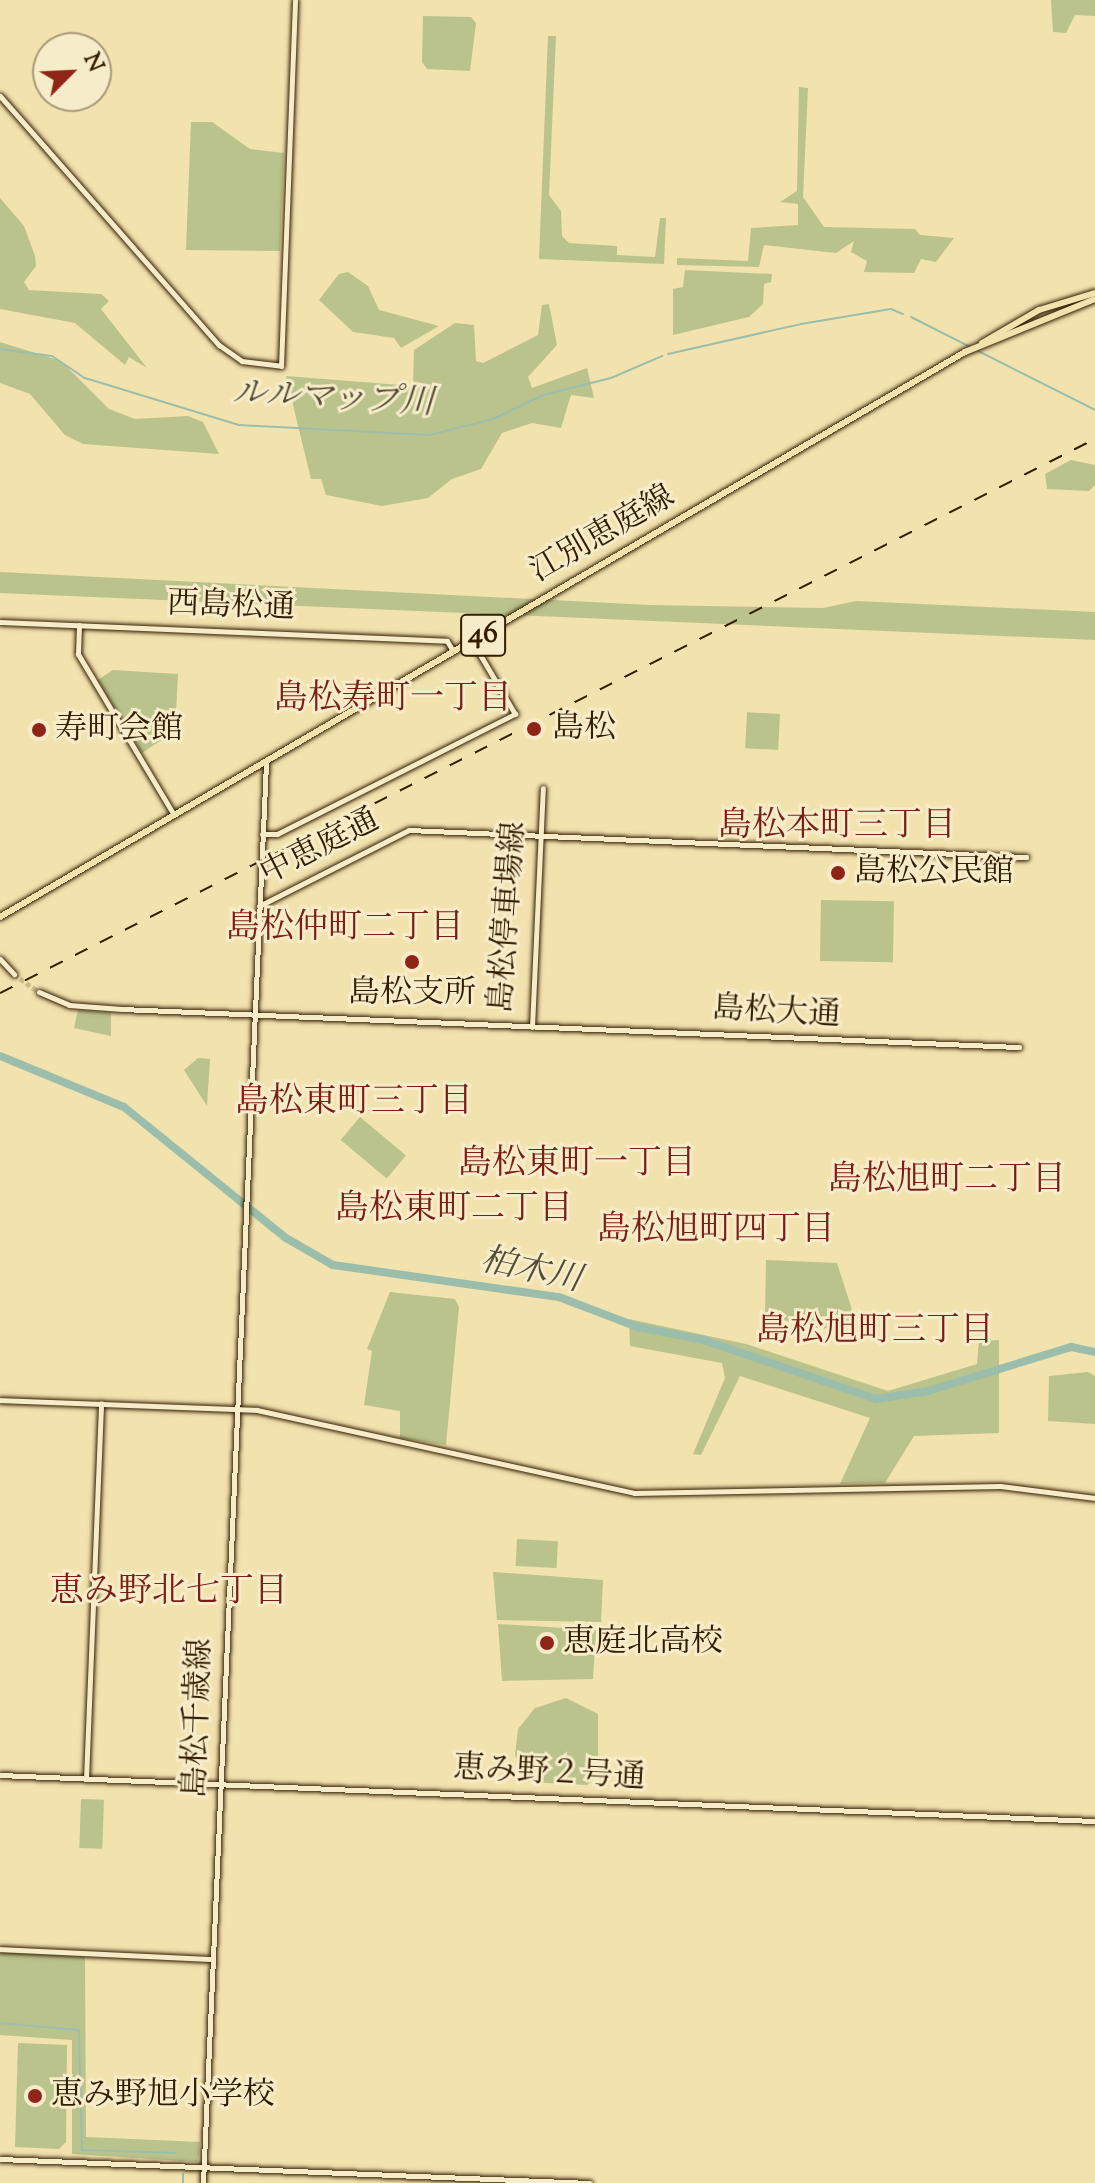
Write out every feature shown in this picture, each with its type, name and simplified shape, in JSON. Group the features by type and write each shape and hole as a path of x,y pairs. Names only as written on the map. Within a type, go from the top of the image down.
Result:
{"main road":[{"name":"江別恵庭線","path":"0,917 1039,310 1095,296"}],"street":[{"path":"0,96 219,345 242,361 281,366 295,0"},
{"name":"西島松通","path":"0,622 447,641 453,651"},
{"path":"79,625 78,654 174,815"},
{"path":"262,834 277,834 515,714 472,641"},
{"path":"39,992 83,1007 253,1015 266,762"},
{"name":"島松停車場線","path":"253,1015 532,1027 543,788"},
{"name":"中恵庭通","path":"259,906 409,830 1026,857"},
{"path":"0,959 14,974"},
{"name":"島松千歳線","path":"203,2183 253,1015"},
{"name":"島松大通","path":"532,1027 1019,1047"},
{"path":"0,1400 236,1409 634,1493 1000,1486 1095,1498"},
{"path":"86,1779 101,1403"},
{"name":"恵み野２号通","path":"0,1775 1095,1821"},
{"path":"0,1949 213,1959"},
{"path":"0,2159 590,2183"}],"green space":[{"path":"1051,0 1095,0 1095,16 1075,15 1066,33 1053,32"},
{"path":"423,16 471,17 476,23 470,71 427,69 422,62"},
{"path":"548,36 556,36 549,195 561,211 562,236 569,243 617,246 617,255 655,257 660,218 666,218 664,264 539,259"},
{"path":"799,87 808,88 803,197 824,227 915,229 920,235 954,238 936,262 921,259 914,273 864,272 867,261 851,252 854,241 836,253 764,245 759,267 677,265 677,258 748,261 751,228 798,225 798,204 780,202 797,191"},
{"path":"191,122 212,122 250,149 284,153 280,251 186,250"},
{"path":"0,198 24,226 35,256 36,266 24,282 29,290 101,294 109,301 101,309 147,368 129,357 125,365 75,323 0,309"},
{"path":"685,270 772,274 771,282 764,284 763,304 749,317 673,335 673,289 683,287"},
{"path":"348,272 368,286 379,310 439,326 401,348 394,338 353,332 319,300 339,274"},
{"path":"549,304 557,345 528,377 532,388 587,368 594,398 571,395 561,428 532,423 502,433 481,469 452,479 428,498 382,506 326,495 321,479 311,479 286,376 413,386 414,350 455,323 474,325 476,361 483,363 538,335 542,305"},
{"path":"0,342 61,361 109,409 135,419 188,416 203,422 219,454 83,444 65,435 30,394 0,383"},
{"path":"1071,460 1095,465 1095,485 1089,491 1047,489 1045,474"},
{"path":"0,572 649,605 823,608 856,601 1095,612 1095,640 0,593"},
{"path":"113,670 178,674 175,731 142,753 98,680"},
{"path":"747,712 780,714 778,750 745,748"},
{"path":"821,900 894,901 893,962 820,961"},
{"path":"78,1010 111,1013 111,1036 74,1028"},
{"path":"198,1058 210,1059 207,1106 184,1070"},
{"path":"360,1117 406,1156 387,1179 341,1140"},
{"path":"766,1260 837,1263 855,1319 823,1329 765,1316"},
{"path":"390,1292 455,1299 459,1307 446,1445 400,1438 400,1411 364,1405 372,1351 367,1349"},
{"path":"629,1319 746,1344 888,1391 977,1364 979,1341 999,1340 999,1433 914,1436 885,1483 840,1484 870,1418 740,1376 701,1455 693,1454 725,1378 722,1363 630,1346"},
{"path":"1088,1372 1095,1376 1095,1424 1048,1421 1049,1376"},
{"path":"517,1539 558,1541 557,1568 516,1566"},
{"path":"493,1572 603,1580 601,1622 497,1620"},
{"path":"498,1624 596,1630 593,1679 502,1681"},
{"path":"566,1698 598,1714 598,1775 587,1785 528,1782 515,1755 518,1729 535,1708"},
{"path":"81,1799 104,1800 102,1849 79,1848"},
{"path":"0,1952 85,1957 86,2137 200,2142 198,2162 72,2154 72,2040 0,2035"},
{"name":"恵み野旭小学校","path":"18,2043 67,2045 66,2142 59,2149 15,2147"}],"waterway":[{"name":"ルルマップ川","path":"668,354 801,324 891,309 903,314"},
{"name":"ルルマップ川","path":"911,317 1095,410"},
{"name":"ルルマップ川","path":"0,349 52,356 85,378 239,425 429,435 493,419 543,395 611,378 662,356"},
{"name":"柏木川","path":"0,1056 124,1107 286,1238 333,1265 559,1297 637,1327 703,1340 876,1399 928,1391 1071,1347 1095,1352"},
{"path":"0,2023 79,2030 82,2150 176,2153"},
{"path":"183,2174 183,2183"}],"tunnel":[{"path":"14,974 39,992"}],"railway":[{"path":"0,993 1095,439"}],"place":[{"name":"島松","path":"534,729"},
{"name":"寿町会館","path":"39,730"},
{"name":"島松公民館","path":"838,873"},
{"name":"島松支所","path":"412,962"},
{"name":"恵庭北高校","path":"547,1643"},
{"name":"恵み野旭小学校","path":"35,2096"}],"district":[{"name":"島松寿町一丁目","path":"393,700"},
{"name":"島松本町三丁目","path":"837,827"},
{"name":"島松仲町二丁目","path":"345,929"},
{"name":"島松東町三丁目","path":"354,1103"},
{"name":"島松東町一丁目","path":"577,1165"},
{"name":"島松旭町二丁目","path":"947,1181"},
{"name":"島松東町二丁目","path":"454,1210"},
{"name":"島松旭町四丁目","path":"716,1231"},
{"name":"島松旭町三丁目","path":"875,1332"},
{"name":"恵み野北七丁目","path":"169,1593"}]}
